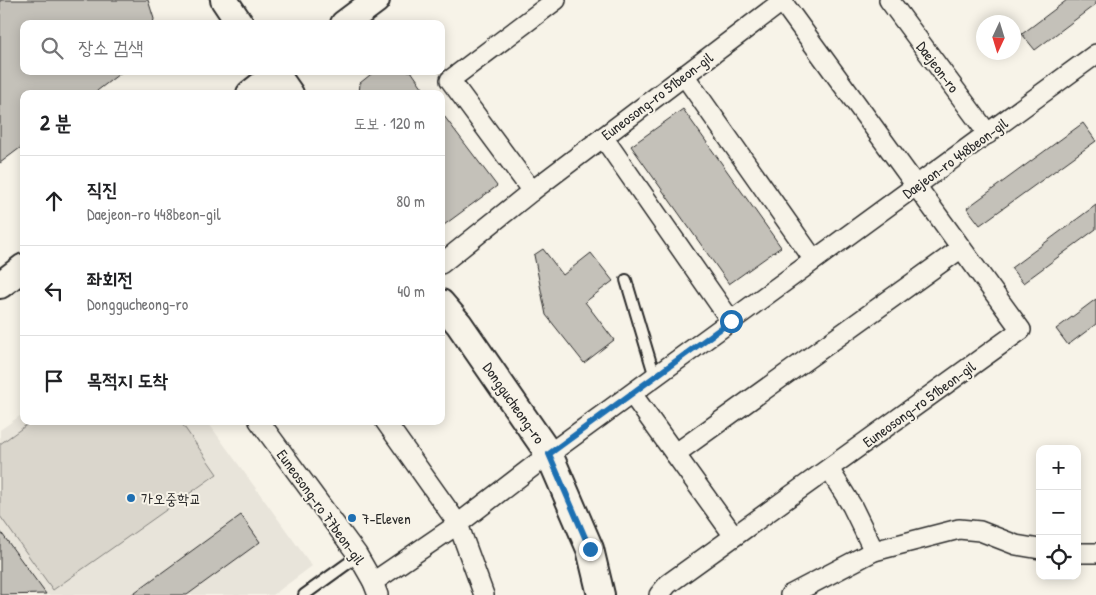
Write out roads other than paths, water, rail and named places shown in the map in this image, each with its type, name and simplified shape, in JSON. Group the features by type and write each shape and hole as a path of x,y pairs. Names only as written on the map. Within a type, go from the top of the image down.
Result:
{"main road":[{"path":"224,0 237,20"},
{"path":"349,20 376,0"},
{"path":"257,90 279,78"},
{"path":"0,285 20,270"},
{"name":"Donggucheong-ro","path":"445,309 549,454 590,549 601,595"}],"street":[{"path":"532,191 450,80 556,0"},
{"name":"Euneosong-ro 51beon-gil","path":"445,261 532,191 782,0 960,249 1021,330 668,584 659,595"},
{"name":"Daejeon-ro","path":"889,0 988,134"},
{"name":"Daejeon-ro 448beon-gil","path":"376,588 549,454 1096,54"},
{"path":"684,75 814,260"},
{"path":"603,137 731,321"},
{"path":"675,454 960,249"},
{"path":"632,394 734,536"},
{"name":"Euneosong-ro 77beon-gil","path":"262,425 358,556 376,588"},
{"path":"388,425 458,524 484,595"},
{"path":"829,468 852,506 874,551"},
{"path":"790,595 874,551 959,530 980,531 1016,545 1036,549"},
{"path":"1081,553 1096,553"}],"lane":[{"path":"626,280 655,376"},
{"path":"304,595 358,556"}],"place":[{"name":"가오중학교","path":"131,498"},
{"name":"7-Eleven","path":"352,518"}]}
